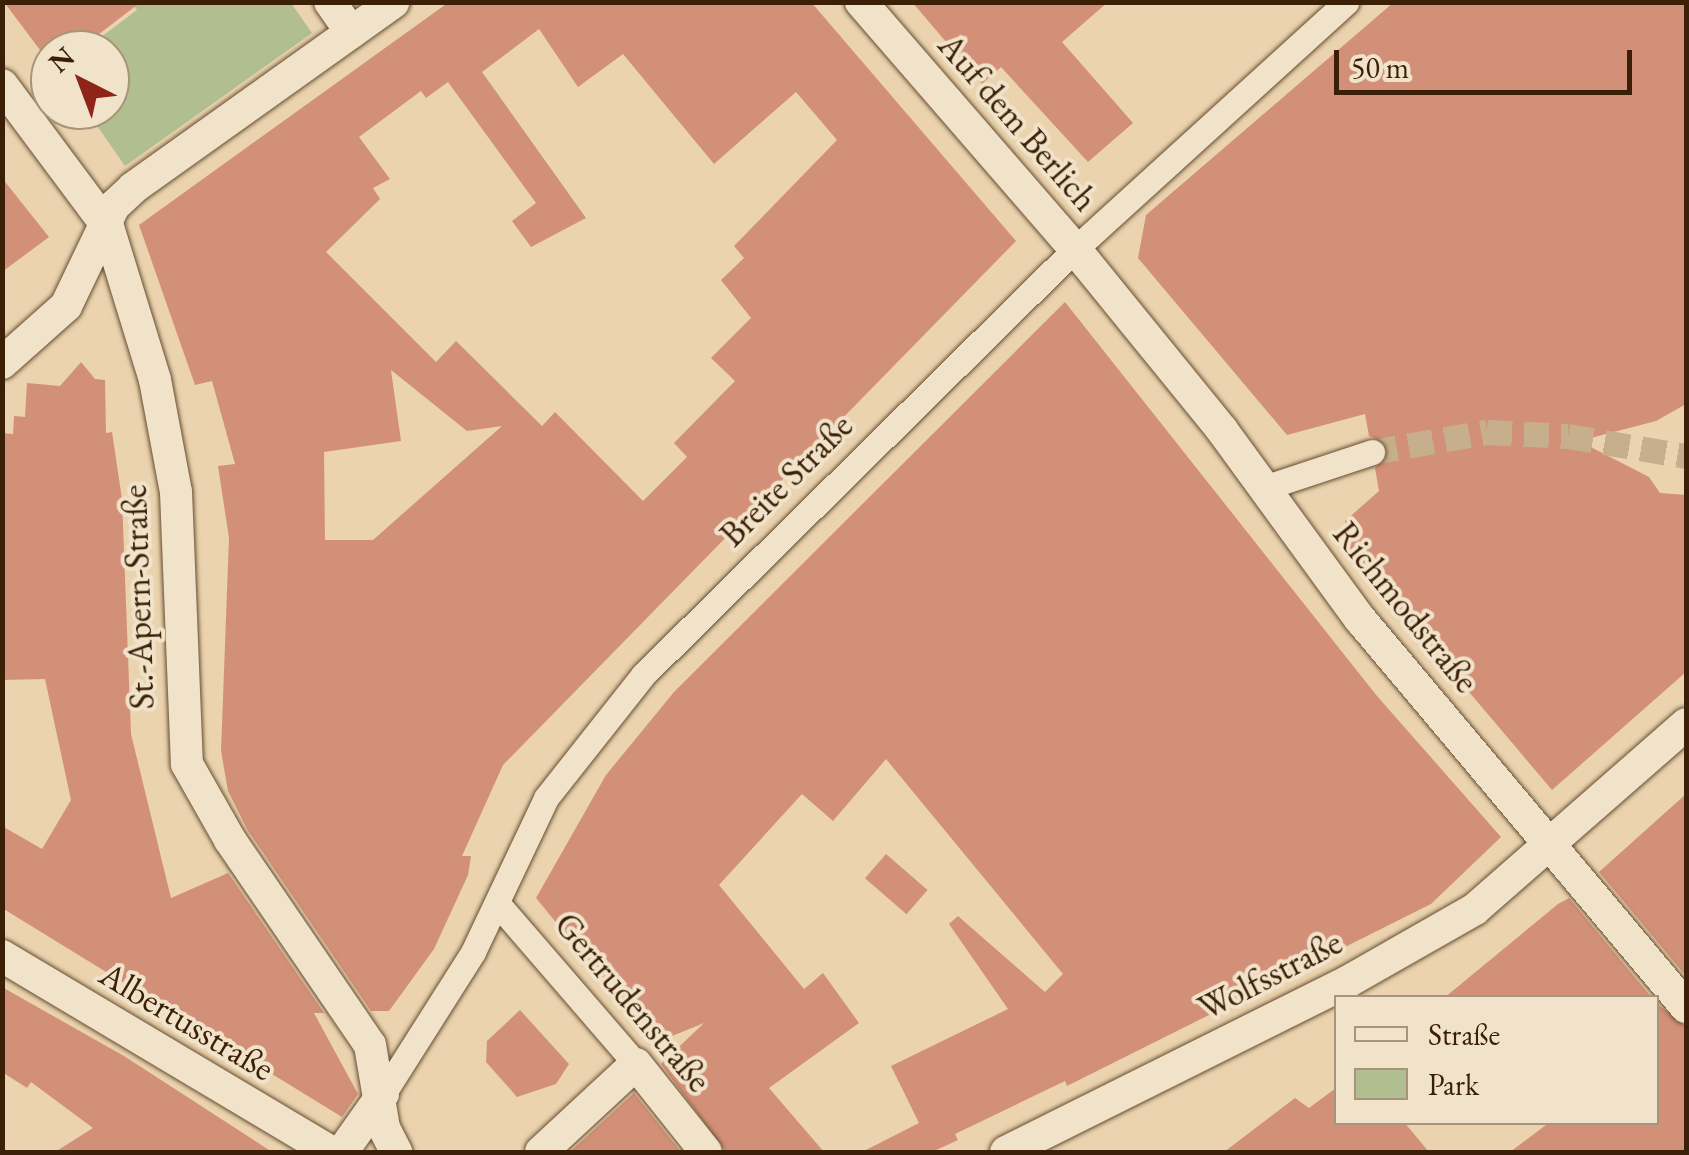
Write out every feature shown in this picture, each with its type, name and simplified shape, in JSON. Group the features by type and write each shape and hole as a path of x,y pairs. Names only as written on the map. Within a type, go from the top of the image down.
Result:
{"street":[{"path":"330,2 351,32"},
{"path":"2,363 66,306 108,227 114,206 133,188 394,2"},
{"name":"Auf dem Berlich","path":"861,2 1075,249"},
{"name":"Breite Straße","path":"383,1094 497,904 546,798 643,675 1075,249 1346,2"},
{"name":"St.-Apern-Straße","path":"2,84 108,227 155,380 174,472 187,764 230,840 370,1046 383,1094 384,1128 396,1152"},
{"name":"Richmodstraße","path":"1075,249 1264,488 1349,605 1552,841 1686,1007"},
{"path":"1264,488 1372,452"},
{"name":"Wolfsstraße","path":"1006,1152 1412,947 1476,909 1686,724"},
{"name":"Gertrudenstraße","path":"497,904 636,1064 706,1152"},
{"name":"Albertusstraße","path":"2,956 330,1152"},
{"path":"541,1152 636,1064"},
{"path":"342,1152 383,1094"}],"green space":[{"path":"132,3 291,3 312,33 125,166 100,130 130,130 130,30 110,30 137,10"}],"building":[{"path":"4,2 141,2 104,30 30,30 30,37"},
{"path":"449,2 811,2 1016,241 503,765 462,856 471,856 468,875 434,949 389,1011 371,1011 247,829 228,791 221,751 229,538 218,466 235,464 212,381 195,385 139,225","holes":["539,29 578,87 623,54 714,164 796,92 837,140 734,246 744,258 721,280 751,318 711,358 735,381 674,443 687,457 643,501 555,412 542,426 456,341 436,362 326,252 380,199 373,188 390,179 359,137 421,91 426,98 448,82 536,203 512,221 531,247 586,218 482,72","391,370 467,431 502,426 373,540 325,540 324,452 401,441"]},
{"path":"912,2 1108,2 1062,42 1133,123 1088,162 1001,67 982,84"},
{"path":"1394,2 1686,2 1686,404 1656,421 1579,441 1649,477 1660,493 1686,495 1686,672 1552,790 1348,549 1345,521 1379,491 1375,468 1388,454 1383,441 1369,436 1365,414 1287,435 1138,258 1146,215"},
{"path":"2,178 49,237 2,272"},
{"path":"1065,302 1377,696 1501,837 1431,904 1067,1086 1065,1081 955,1134 958,1140 932,1152 862,1152 919,1123 891,1066 1008,1009 949,924 958,916 1045,992 1063,974 886,759 833,821 802,794 719,885 804,989 823,973 859,1023 769,1088 824,1152 726,1152 661,1064 704,1023 655,1043 536,898 606,775 674,692"},
{"path":"81,362 95,379 105,380 106,433 112,432 122,499 131,734 171,898 228,873 324,1013 314,1013 358,1094 342,1117 2,908 2,826 42,849 71,800 45,679 2,680 2,433 13,434 14,416 25,417 27,383 60,386"},
{"path":"1686,794 1686,976 1599,872"},
{"path":"886,854 928,890 907,914 865,878"},
{"path":"1569,898 1650,995 1448,995"},
{"path":"2,987 124,1056 272,1152 55,1152 93,1128 31,1082 27,1088 2,1072"},
{"path":"1659,1005 1686,1027 1686,1152 1510,1152 1546,1125 1659,1125"},
{"path":"520,1010 569,1064 556,1084 517,1097 486,1062 487,1041"},
{"path":"1334,1089 1334,1125 1406,1125 1429,1152 1224,1152 1295,1098 1309,1108"},
{"path":"634,1093 681,1152 570,1152"}],"tunnel":[{"path":"1372,452 1487,432 1568,436 1686,456"}]}
